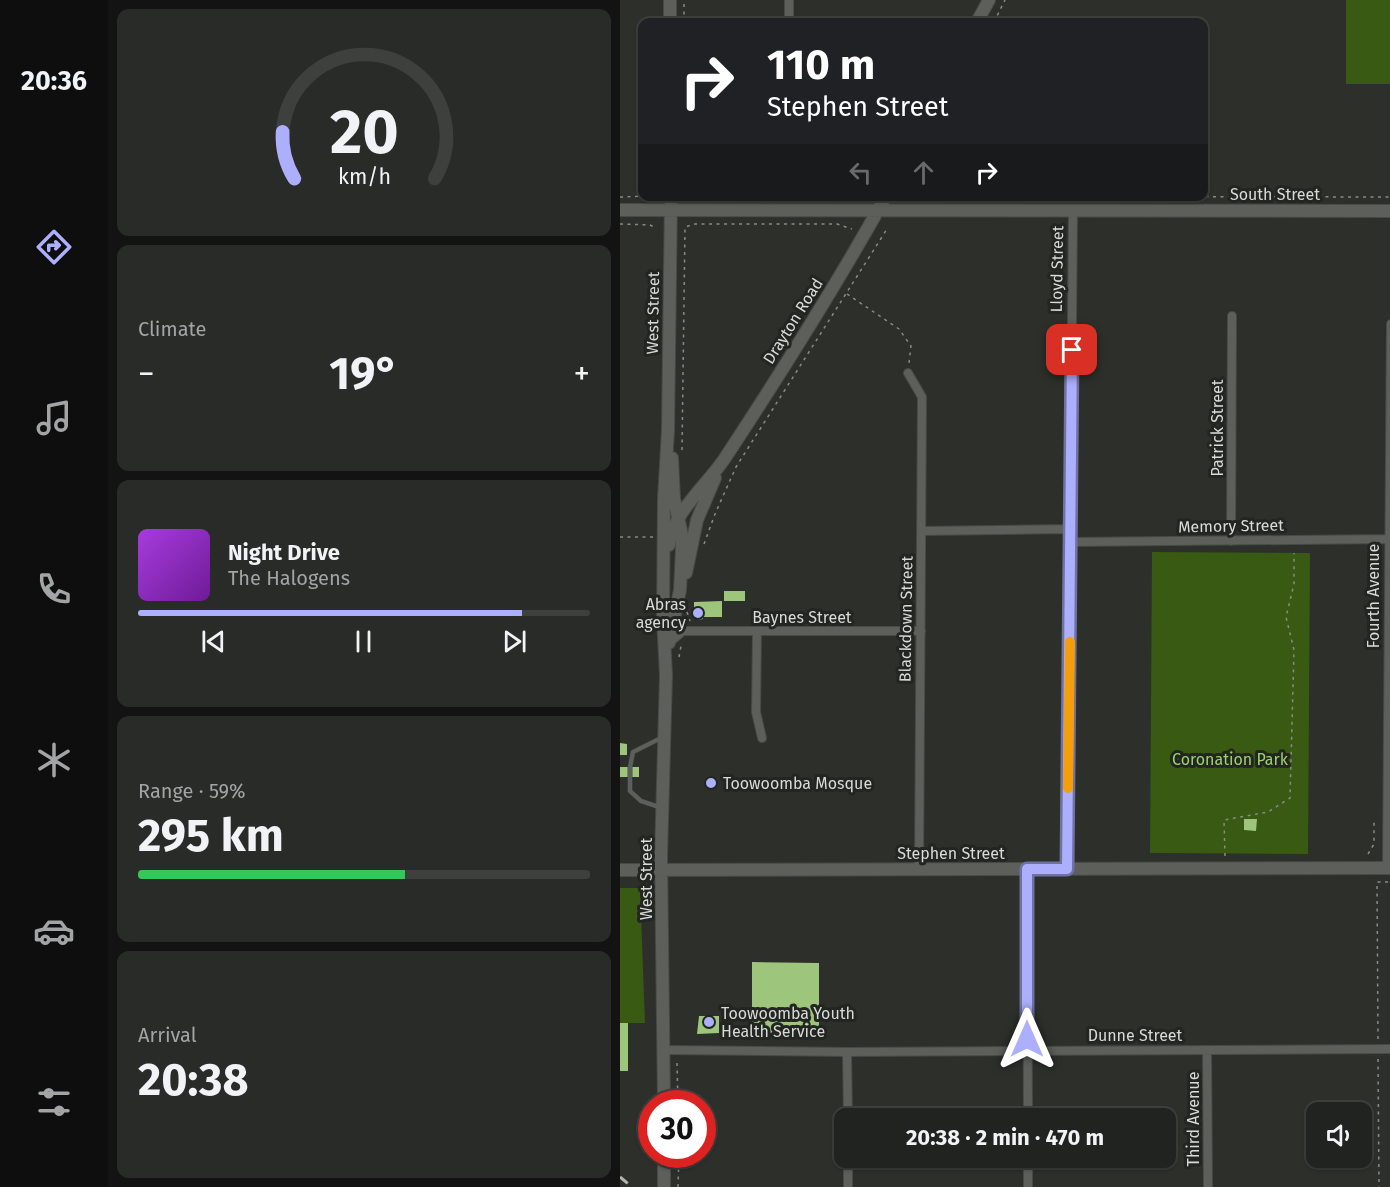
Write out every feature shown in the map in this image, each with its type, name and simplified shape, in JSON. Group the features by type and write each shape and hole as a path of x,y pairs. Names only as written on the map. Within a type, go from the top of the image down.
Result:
{"main road":[{"path":"670,0 670,18"},
{"path":"979,18 989,0"},
{"name":"West Street","path":"668,430 671,201"},
{"name":"Drayton Road","path":"723,461 842,274 883,201"},
{"name":"South Street","path":"620,210 1391,211"},
{"path":"667,649 681,609 682,536 674,499 668,430"},
{"path":"667,649 663,618 664,487 668,430"},
{"path":"663,618 669,541 672,531 692,499 723,461"},
{"path":"680,590 689,564 697,520 723,461"},
{"name":"West Street","path":"664,1090 661,870 667,649"},
{"name":"Stephen Street","path":"620,870 1389,868"},
{"path":"664,1168 664,1187"}],"street":[{"path":"789,0 789,18"},
{"name":"Lloyd Street","path":"1067,869 1073,210"},
{"name":"Patrick Street","path":"1231,541 1232,316"},
{"name":"Fourth Avenue","path":"1389,868 1391,324"},
{"name":"Blackdown Street","path":"908,373 922,397 919,869"},
{"path":"922,531 1071,529"},
{"name":"Memory Street","path":"1071,542 1390,539"},
{"path":"667,649 686,631 681,609"},
{"name":"Baynes Street","path":"686,631 921,631"},
{"path":"757,632 756,712 762,738"},
{"path":"1027,869 1028,1108"},
{"name":"Dunne Street","path":"665,1050 847,1052 1391,1049"},
{"name":"Third Avenue","path":"1207,1050 1208,1187"},
{"path":"847,1052 848,1108"},
{"path":"848,1168 848,1187"},
{"path":"1028,1168 1028,1187"}],"lane":[{"path":"663,808 641,801 630,791 630,767 633,752 665,736"}],"path":[{"path":"684,0 684,18"},
{"path":"996,18 1005,0"},
{"path":"620,197 638,196"},
{"path":"1208,197 1391,197"},
{"path":"620,224 650,225 656,228"},
{"path":"682,453 685,227 695,224 837,224 852,229"},
{"path":"704,545 715,514 737,467 887,229"},
{"path":"846,294 899,329 911,346 908,373"},
{"path":"620,537 654,537"},
{"path":"1226,869 1224,820 1268,812 1290,798 1294,650 1286,617 1294,584 1294,553"},
{"path":"679,657 683,644 688,641 686,631 690,621 681,609"},
{"path":"1368,854 1374,844 1374,819"},
{"path":"1379,1187 1377,882 1391,882"},
{"path":"677,1063 678,1090"},
{"path":"678,1187 679,1168"}],"green space":[{"path":"1346,0 1390,0 1390,84 1346,84"},
{"name":"Coronation Park","path":"1152,552 1310,553 1308,854 1150,853"},
{"path":"620,888 640,888 645,1023 620,1023"}],"building":[{"path":"724,591 745,591 745,601 724,601"},
{"path":"722,601 722,617 703,617 698,620 694,616 694,602"},
{"path":"620,743 627,744 627,755 620,755"},
{"path":"620,767 639,767 639,777 620,777"},
{"path":"1244,819 1257,819 1256,831 1244,830"},
{"path":"752,962 819,963 819,1032 752,1033"},
{"name":"Toowoomba Youth Health Service","path":"699,1016 719,1016 719,1033 697,1034"},
{"path":"620,1023 628,1023 628,1071 620,1071"}],"railway":[{"path":"620,1177 632,1187"}],"slow traffic":[{"path":"1068,788 1070,642"}],"place":[{"name":"Abras agency","path":"698,613"},
{"name":"Toowoomba Mosque","path":"711,783"},
{"name":"Toowoomba Youth Health Service","path":"709,1022"}],"route":[{"path":"1027,1039 1027,869 1067,869 1072,350"}]}
